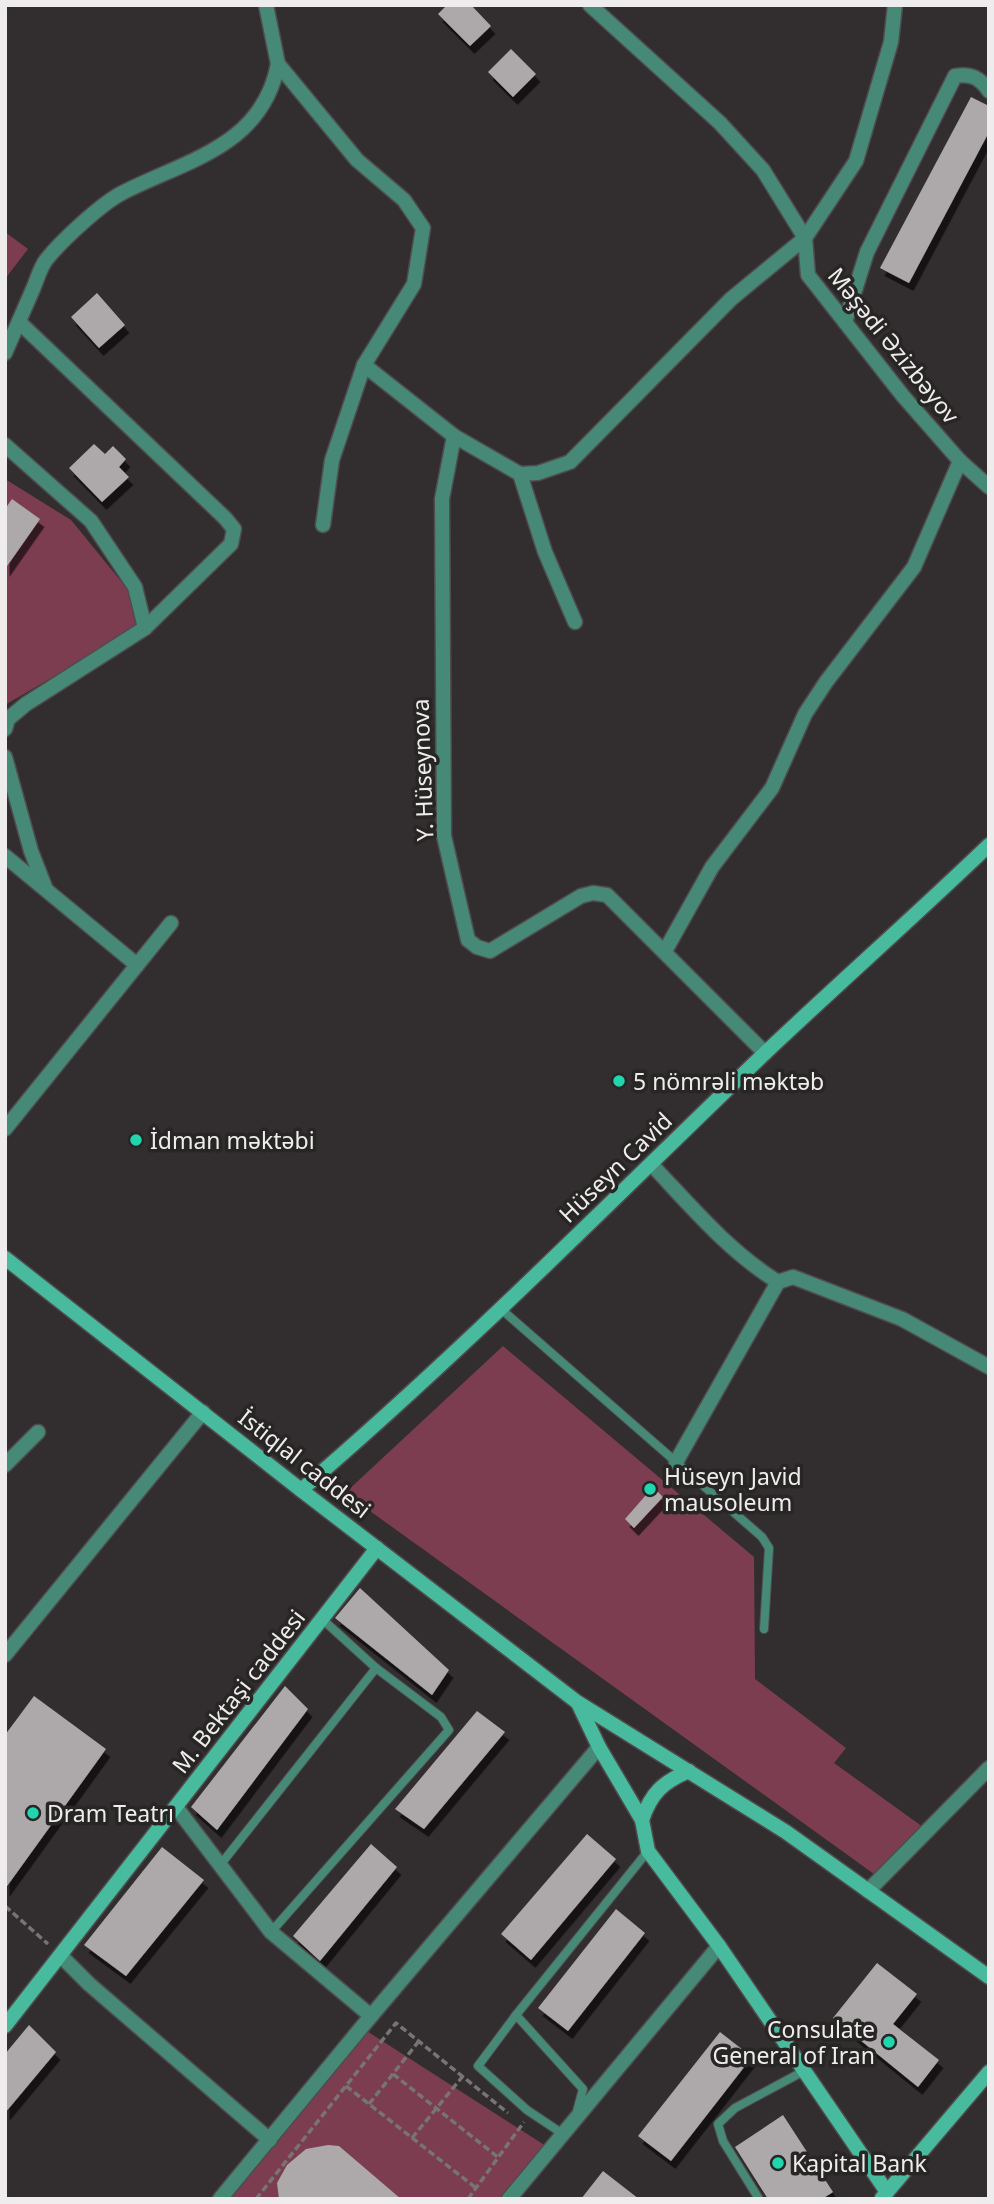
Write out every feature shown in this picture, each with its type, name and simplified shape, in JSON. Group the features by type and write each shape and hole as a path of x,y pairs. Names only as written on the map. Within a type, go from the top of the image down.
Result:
{"main road":[{"name":"Hüseyn Cavid","path":"301,1490 381,1422 765,1053 989,845"},
{"name":"İstiqlal caddesi","path":"5,1258 577,1702 786,1832 989,1977"},
{"name":"M. Bektaşi caddesi","path":"5,2026 377,1548"},
{"path":"577,1702 599,1747 642,1820 648,1851 719,1946 886,2196 989,2072"},
{"path":"642,1820 649,1800 659,1787 671,1778 689,1771"}],"street":[{"path":"5,353 44,262 89,218 120,194 212,153 256,118 275,82 278,64 266,5"},
{"name":"Məşədi Əzizbəyov","path":"590,5 720,122 763,170 805,238 808,275 903,396 960,461 989,487"},
{"path":"364,365 454,436 520,474 538,472 570,462 732,299 805,238 856,161 891,41 895,5"},
{"path":"278,64 357,160 404,200 424,228 414,284 364,365 332,460 323,525"},
{"path":"845,322 867,251 956,76 967,74 981,81 989,91"},
{"path":"5,729 8,719 26,704 145,628 231,544 234,529 225,517 19,322"},
{"name":"Y. Hüseynova","path":"454,436 442,499 444,836 468,940 477,947 490,951 581,896 593,892 607,895 765,1053"},
{"path":"5,445 91,521 135,587 145,628"},
{"path":"664,951 712,867 772,788 805,713 825,682 914,567 960,461"},
{"path":"520,474 545,552 575,622"},
{"path":"5,757 45,889"},
{"path":"5,856 137,965"},
{"path":"5,1129 171,923"},
{"path":"651,1164 721,1238 753,1266 778,1282"},
{"path":"676,1462 778,1282 793,1277 902,1319 989,1367"},
{"path":"5,1655 203,1412"},
{"path":"5,1465 38,1432"},
{"path":"220,2199 599,1747"},
{"path":"868,1891 989,1768"},
{"path":"176,1807 271,1932 371,2016"},
{"path":"509,2199 719,1946"},
{"path":"61,1956 89,1984 270,2140"}],"lane":[{"path":"501,1309 762,1537 769,1548 764,1629"},
{"path":"271,1932 449,1730 441,1717 376,1668 322,1619"},
{"path":"221,1864 376,1668"},
{"path":"563,2134 527,2110 478,2066 648,1851"},
{"path":"516,2015 583,2089 575,2117"},
{"path":"759,2199 723,2141 718,2124 735,2108 804,2071"}],"path":[{"path":"5,1906 61,1956"},
{"path":"256,2199 396,2023 524,2126"},
{"path":"369,2104 419,2041"},
{"path":"393,2074 499,2158"},
{"path":"412,2138 463,2076"},
{"path":"346,2086 476,2188"},
{"path":"468,2199 524,2126 527,2110"}],"shaded area":[{"path":"5,232 28,249 5,279"},
{"path":"5,479 71,520 152,619 5,705"},
{"path":"503,1346 754,1557 755,1679 846,1748 834,1763 923,1827 874,1874 345,1493"},
{"path":"362,2028 546,2146 499,2199 216,2199"}],"building":[{"path":"447,5 471,5 491,26 470,46 438,14"},
{"path":"511,49 536,74 513,97 488,72"},
{"path":"971,97 989,106 989,132 909,283 880,268"},
{"path":"97,293 125,325 99,348 71,317"},
{"path":"94,444 105,454 113,446 126,459 119,467 129,477 102,502 69,468"},
{"path":"12,499 40,519 5,569 5,509"},
{"path":"653,1487 663,1497 634,1528 625,1519"},
{"path":"360,1588 449,1670 432,1695 335,1618"},
{"path":"285,1686 308,1709 217,1830 191,1807"},
{"name":"Dram Teatrı","path":"34,1696 106,1749 5,1889 5,1735"},
{"path":"477,1711 505,1732 424,1829 395,1809"},
{"path":"587,1834 616,1859 531,1960 501,1934"},
{"path":"371,1844 397,1867 320,1961 293,1936"},
{"path":"162,1847 204,1880 126,1976 84,1945"},
{"path":"616,1909 645,1933 568,2031 538,2008"},
{"name":"Consulate General of Iran","path":"877,1963 917,1994 893,2024 939,2060 918,2087 833,2018"},
{"path":"29,2025 56,2052 5,2113 5,2054"},
{"path":"720,2032 752,2057 671,2161 638,2136"},
{"name":"Kapital Bank","path":"783,2115 833,2192 822,2199 768,2199 735,2147"},
{"path":"339,2146 401,2199 279,2199 277,2183 287,2165 306,2149"},
{"path":"603,2171 639,2199 581,2199"}],"place":[{"name":"5 nömrəli məktəb","path":"619,1081"},
{"name":"İdman məktəbi","path":"136,1140"},
{"name":"Hüseyn Javid mausoleum","path":"650,1489"},
{"name":"Dram Teatrı","path":"33,1813"},
{"name":"Consulate General of Iran","path":"889,2042"},
{"name":"Kapital Bank","path":"778,2163"}]}
